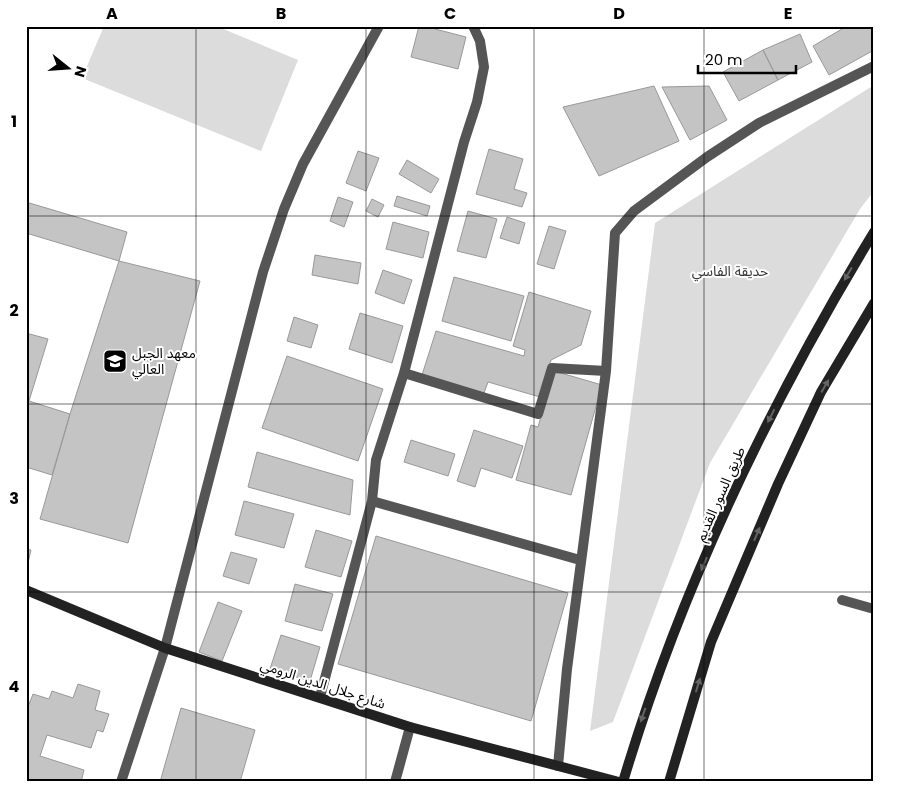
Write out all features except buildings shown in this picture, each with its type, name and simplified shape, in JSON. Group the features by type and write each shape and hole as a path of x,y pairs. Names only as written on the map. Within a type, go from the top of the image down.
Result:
{"main road":[{"name":"طريق السور القديم","path":"623,782 643,717 667,651 742,478 767,424 817,327 874,232"},
{"path":"669,782 711,642 778,484 821,392 874,303"},
{"name":"شارع جلال الدين الرومي","path":"26,590 165,648 410,727 619,782"}],"street":[{"path":"121,782 165,648 263,272 284,209 303,164 379,26"},
{"path":"320,697 372,501 376,460 404,373 464,142 477,102 484,67 480,41 473,26"},
{"path":"558,766 560,721 606,371 615,233 634,211 690,168 759,123 874,66"},
{"path":"404,373 538,414 552,368 606,371"},
{"path":"372,501 580,560"},
{"path":"842,600 874,608"},
{"path":"394,782 410,727"}],"green space":[{"path":"104,26 216,26 298,60 261,151 82,78"},
{"name":"حديقة الفاسي","path":"874,85 874,191 860,209 710,463 613,722 590,731 655,223"}],"place":[{"name":"معهد الجبل العالي","path":"115,361"}]}
